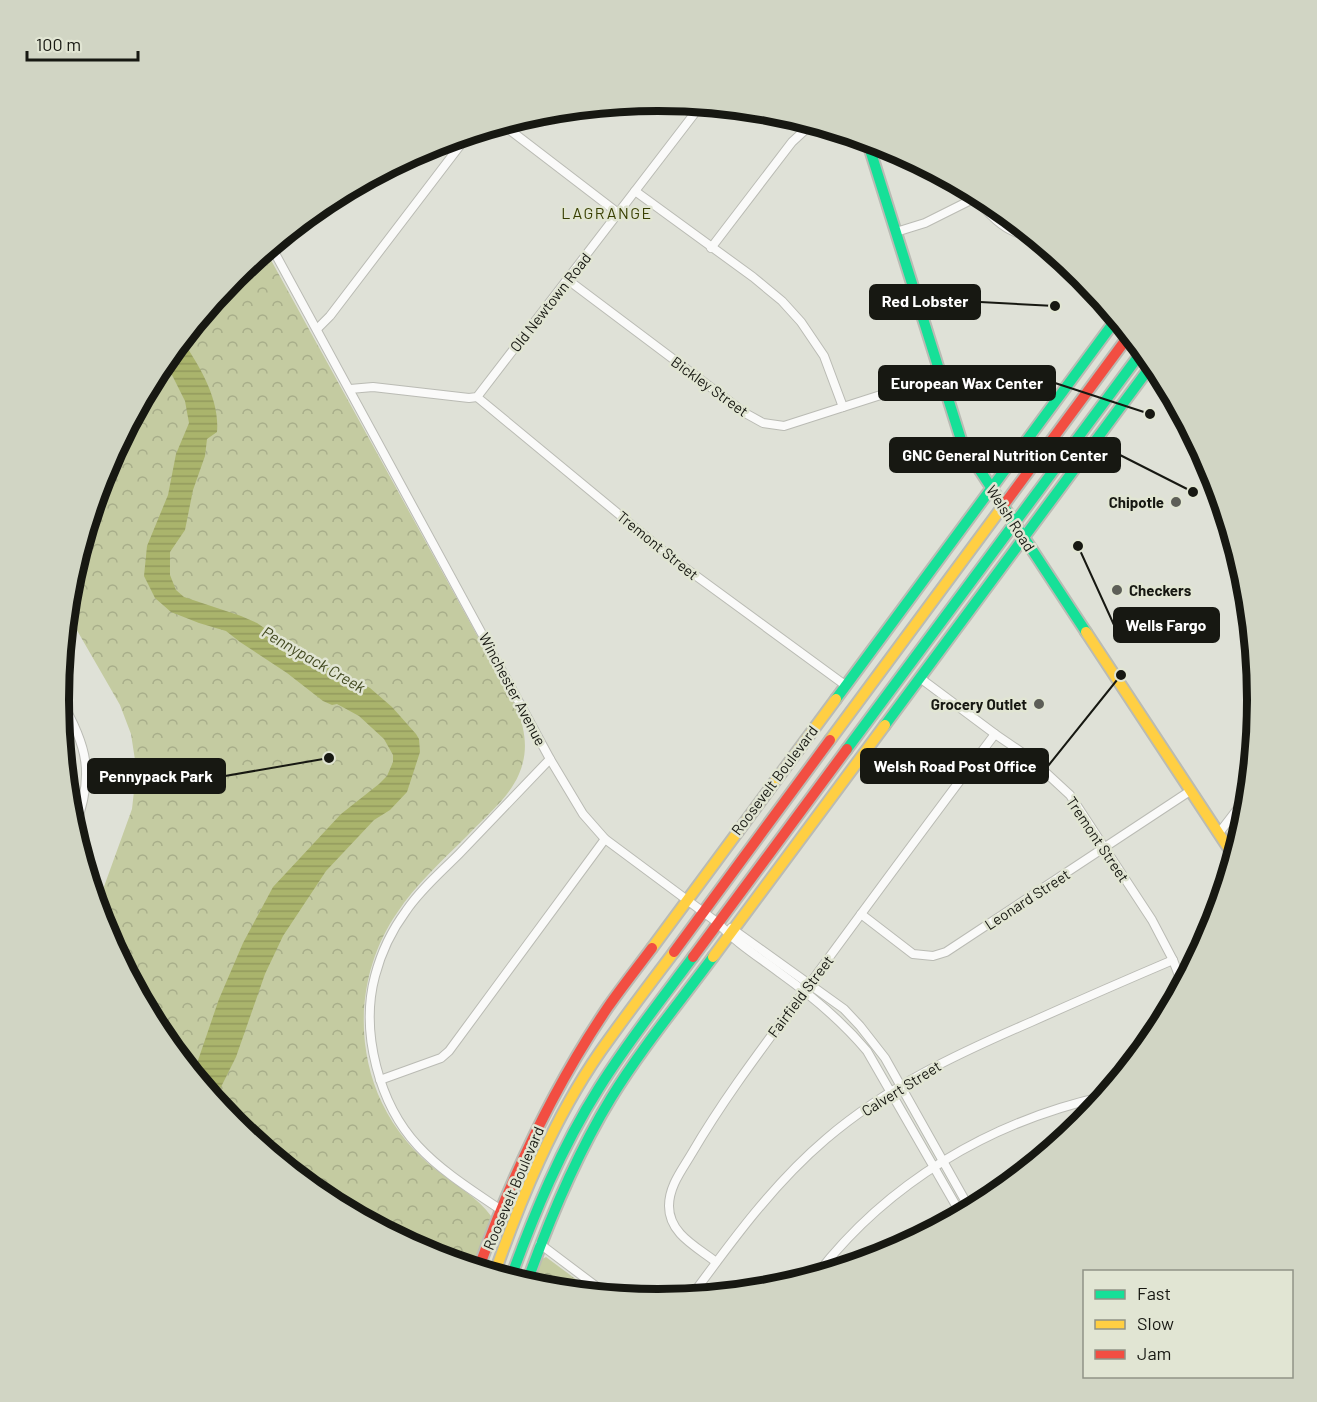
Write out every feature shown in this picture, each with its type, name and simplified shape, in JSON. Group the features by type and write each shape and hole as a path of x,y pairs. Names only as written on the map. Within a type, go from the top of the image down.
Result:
{"main road":[{"name":"Welsh Road","path":"871,151 962,443 1229,849"},
{"name":"Roosevelt Boulevard","path":"481,1263 534,1135 585,1042 619,989 1112,325"},
{"name":"Roosevelt Boulevard","path":"497,1267 522,1198 548,1142 567,1105 611,1035 1125,341"},
{"name":"Roosevelt Boulevard","path":"513,1272 554,1168 603,1080 1138,358"},
{"path":"1122,379 1141,363"},
{"path":"577,1157 601,1113 628,1072 1148,371"},
{"path":"528,1275 577,1157 603,1080"}],"street":[{"name":"Old Newtown Road","path":"477,397 695,113"},
{"path":"711,248 792,142 805,130"},
{"path":"511,131 618,213"},
{"path":"317,328 330,316 459,147"},
{"path":"634,191 753,277 782,301 801,322 824,356 843,407"},
{"path":"896,232 925,223 969,200"},
{"path":"992,215 1018,234"},
{"name":"Winchester Avenue","path":"275,254 550,759 407,909 381,956 374,978 371,1004 374,1058 380,1080 397,1117 419,1147 501,1210"},
{"name":"Bickley Street","path":"568,280 745,413 763,423 784,426 940,376"},
{"path":"350,389 373,387 477,397"},
{"name":"Tremont Street","path":"477,397 674,559 845,685"},
{"name":"Tremont Street","path":"920,678 1030,758 1070,795 1152,920 1179,976"},
{"path":"69,714 82,740 86,762 86,784 79,812"},
{"name":"Fairfield Street","path":"717,1262 681,1235 673,1224 669,1214 670,1191 704,1131 748,1066 995,734"},
{"path":"550,759 583,814 605,839 806,988 844,1009 860,1026 885,1058 967,1203"},
{"name":"Leonard Street","path":"861,914 914,954 922,956 946,952 1190,791"},
{"path":"1219,834 1238,808"},
{"path":"380,1080 434,1061 448,1051 605,839"},
{"name":"Calvert Street","path":"697,1289 785,1177 826,1139 891,1092 942,1062 1173,960"},
{"path":"806,988 867,1051 958,1209"},
{"path":"823,1266 838,1248 888,1199 934,1166 988,1135 1014,1124 1093,1099"},
{"path":"540,1244 596,1287"}],"green space":[{"path":"270,258 517,708 524,732 524,757 515,783 496,807 421,882 404,902 384,934 368,981 364,1006 364,1031 373,1080 393,1123 422,1157 474,1198 491,1216 476,1261 433,1246 398,1230 364,1212 300,1169 242,1118 215,1090 168,1029 130,962 101,894 132,809 135,782 135,760 131,734 120,705 74,625 80,586 100,512 130,440 168,373 215,312"},
{"path":"546,1257 584,1285 534,1277 540,1260"}],"water":[{"name":"Pennypack Creek","path":"187,348 212,395 217,432 207,439 205,456 193,490 185,530 170,552 170,575 176,590 184,597 257,623 290,646 370,688 392,707 416,734 419,739 420,752 407,792 390,810 374,820 326,871 283,936 265,974 236,1057 218,1093 196,1066 219,999 243,943 273,887 341,814 387,776 393,762 393,755 384,739 359,716 337,704 332,705 323,701 226,631 171,612 155,598 144,576 147,546 168,495 176,454 189,423 185,401 170,371"}],"traffic: fast":[{"path":"870,151 962,443 1086,632"},
{"path":"836,699 1112,325"},
{"path":"847,749 1137,357"},
{"path":"885,725 1147,371"},
{"path":"513,1272 549,1182 585,1111 644,1022 693,957"},
{"path":"529,1276 564,1189 598,1120 660,1026 713,957"}],"traffic: slow":[{"path":"830,740 1003,506"},
{"path":"1086,632 1229,849"},
{"path":"652,948 836,699"},
{"path":"713,957 885,725"},
{"path":"497,1267 527,1189 567,1105 600,1052 674,952"}],"traffic: jam":[{"path":"1003,506 1125,341"},
{"path":"674,952 830,740"},
{"path":"693,957 847,749"},
{"path":"481,1263 504,1201 551,1102 608,1007 652,948"}],"place":[{"name":"Red Lobster","path":"1055,306"},
{"name":"European Wax Center","path":"1150,414"},
{"name":"GNC General Nutrition Center","path":"1193,492"},
{"name":"Chipotle","path":"1176,502"},
{"name":"Wells Fargo","path":"1078,546"},
{"name":"Checkers","path":"1117,590"},
{"name":"Welsh Road Post Office","path":"1121,675"},
{"name":"Grocery Outlet","path":"1039,704"},
{"name":"Pennypack Park","path":"329,758"}],"district":[{"name":"LAGRANGE","path":"607,212"}]}
